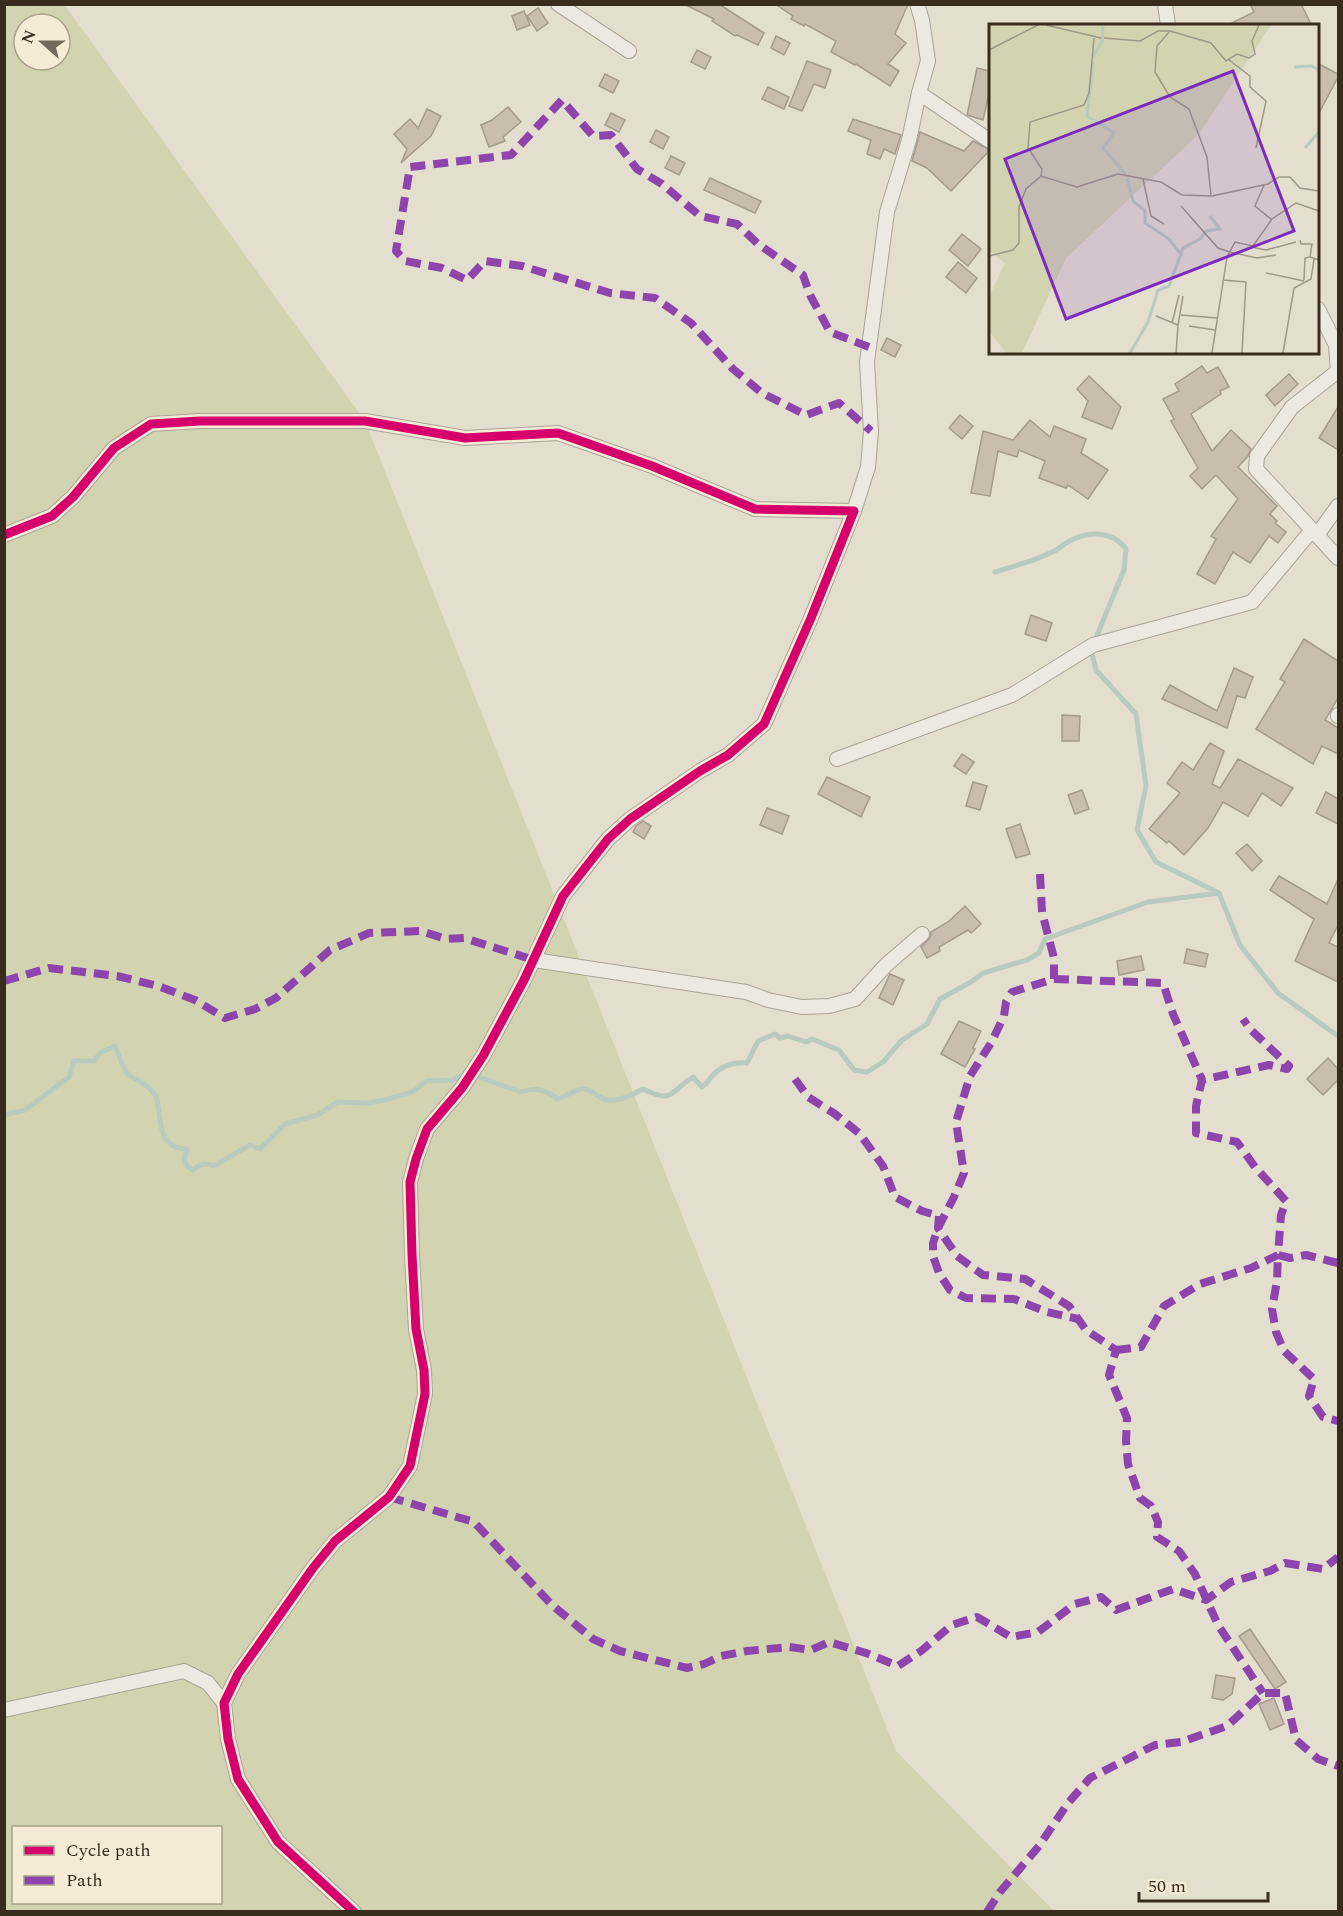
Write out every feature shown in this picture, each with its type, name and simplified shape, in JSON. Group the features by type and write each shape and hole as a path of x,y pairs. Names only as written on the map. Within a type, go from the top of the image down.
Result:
{"street":[{"path":"558,4 629,51"},
{"path":"354,1911 278,1842 238,1779 228,1739 224,1703 238,1674 313,1568 335,1541 389,1497 410,1466 425,1394 424,1370 416,1329 410,1182 427,1129 462,1088 483,1056 534,960 563,896 608,839 630,819 700,771 728,756 764,724 811,618 854,511 868,467 871,431 867,362 887,212 909,140 918,93 928,62 922,20 917,4"},
{"path":"1165,4 1168,24"},
{"path":"918,93 989,140"},
{"path":"1319,313 1336,345 1338,371 1292,407 1257,456 1256,469 1338,558"},
{"path":"4,535 52,516 73,497 114,448 151,424 200,421 365,422 465,438 558,433 652,466 755,509 854,511"},
{"path":"837,759 1012,695 1094,645 1252,602 1338,506"},
{"path":"534,960 746,992 768,1000 802,1007 829,1006 855,999 886,965 922,934"},
{"path":"4,1710 184,1671 208,1683 224,1703"}],"green space":[{"path":"64,4 70,12 12,12 12,72 72,72 72,15 365,421 896,1751 1054,1911 5,1912 4,5"}],"building":[{"path":"684,4 719,4 764,33 758,45 735,36 712,21 714,19"},
{"path":"775,4 908,4 895,34 906,43 888,64 899,71 890,86 856,64 831,52 836,41 791,19 793,16"},
{"path":"1250,4 1301,4 1311,24 1230,24 1254,12"},
{"path":"538,8 548,23 537,31 527,16"},
{"path":"524,11 530,25 517,30 512,16"},
{"path":"776,36 790,43 784,55 771,48"},
{"path":"697,50 711,57 705,69 691,62"},
{"path":"807,61 831,70 825,88 814,84 802,111 789,106"},
{"path":"1319,64 1338,74 1319,113"},
{"path":"977,68 989,71 989,93 983,120 967,115"},
{"path":"605,74 619,81 613,93 599,86"},
{"path":"768,87 789,97 784,109 762,99"},
{"path":"508,107 521,122 503,137 505,141 489,147 481,125 492,120"},
{"path":"427,109 441,116 431,136 401,163 407,149 394,134 410,119 418,128"},
{"path":"611,113 625,120 619,132 605,125"},
{"path":"853,119 901,135 895,154 884,149 880,159 867,154 871,140 848,131"},
{"path":"656,130 669,137 663,149 650,142"},
{"path":"920,132 964,151 973,141 989,149 951,191 927,168 912,161"},
{"path":"671,156 685,163 679,175 665,168"},
{"path":"710,178 761,201 755,213 704,190"},
{"path":"962,234 981,249 968,266 949,250"},
{"path":"958,262 977,278 966,293 946,277"},
{"path":"887,338 901,345 895,357 881,350"},
{"path":"1202,366 1207,373 1218,367 1229,387 1220,391 1221,394 1191,414 1212,451 1231,430 1251,449 1238,467 1277,506 1270,514 1277,521 1275,523 1286,532 1278,543 1269,536 1250,563 1233,552 1215,584 1197,574 1216,539 1211,536 1238,499 1216,475 1202,489 1190,476 1198,468 1171,421 1174,419 1163,399 1179,391 1175,384"},
{"path":"1289,374 1298,384 1275,406 1266,395"},
{"path":"1089,376 1121,407 1112,429 1082,417 1088,401 1077,389"},
{"path":"1338,407 1338,450 1319,438"},
{"path":"960,415 973,426 962,439 949,428"},
{"path":"1030,420 1050,437 1054,426 1086,439 1081,453 1108,470 1088,499 1068,485 1066,488 1039,478 1045,461 1019,450 1017,457 998,451 990,496 971,493 983,431 1013,440"},
{"path":"1031,615 1052,623 1046,641 1025,634"},
{"path":"1304,639 1338,661 1338,698 1325,720 1338,728 1338,754 1322,746 1313,764 1256,729 1285,682 1280,679"},
{"path":"1234,668 1253,677 1245,698 1237,696 1227,728 1162,699 1170,685 1217,711"},
{"path":"1062,715 1080,716 1079,741 1062,741"},
{"path":"1210,743 1224,751 1212,784 1220,788 1238,759 1293,788 1281,806 1262,793 1248,816 1223,802 1208,828 1184,855 1169,841 1167,843 1149,829 1180,793 1167,783 1182,762 1193,770"},
{"path":"962,754 974,762 966,774 954,766"},
{"path":"827,777 870,797 861,817 818,794"},
{"path":"973,782 987,786 980,810 966,806"},
{"path":"1082,790 1089,809 1075,814 1068,795"},
{"path":"1326,792 1338,799 1338,824 1316,813"},
{"path":"767,808 789,816 782,834 760,825"},
{"path":"643,821 651,826 644,839 633,832 636,826"},
{"path":"1020,824 1030,854 1016,858 1006,829"},
{"path":"1247,844 1262,861 1252,871 1236,853"},
{"path":"1279,876 1327,904 1338,879 1338,925 1329,943 1338,947 1338,982 1295,961 1314,919 1270,890"},
{"path":"965,906 981,924 971,933 968,930 939,947 940,951 927,958 921,947 930,938 931,932 948,922"},
{"path":"1187,949 1208,954 1205,967 1184,963"},
{"path":"1141,956 1144,970 1119,975 1117,961"},
{"path":"890,974 904,980 893,1005 879,998"},
{"path":"959,1021 981,1031 973,1048 975,1049 965,1067 941,1054"},
{"path":"1328,1058 1338,1069 1338,1080 1323,1095 1307,1079"},
{"path":"1250,1629 1286,1682 1275,1689 1239,1636"},
{"path":"1216,1675 1235,1678 1232,1694 1223,1700 1212,1698"},
{"path":"1274,1698 1284,1724 1270,1730 1259,1704"}],"waterway":[{"path":"995,572 1039,558 1075,538 1091,534 1114,538 1126,549 1124,570 1091,650 1096,670 1136,714 1146,786 1137,830 1156,862 1219,893 1240,945 1278,993 1338,1036"},
{"path":"476,1076 521,1092 541,1090 558,1099 583,1089 607,1100 621,1099 643,1089 666,1096 693,1077 702,1087 723,1067 747,1063 758,1041 775,1034 780,1038 788,1036 806,1042 812,1039 839,1050 854,1070 867,1072 883,1062 902,1040 927,1024 940,999 983,973 1027,960 1039,953 1045,939 1148,902 1219,893"},
{"path":"4,1115 25,1110 69,1077 74,1061 94,1061 100,1053 115,1046 127,1072 147,1086 155,1095 164,1137 176,1147 187,1149 184,1160 193,1170 203,1164 214,1166 250,1145 260,1149 285,1124 317,1115 338,1102 381,1101 412,1092 427,1081 453,1080 467,1073"}],"marked path":[{"path":"869,347 830,332 810,295 803,275 758,244 737,224 700,216 662,184 637,169 611,135 593,136 562,100 511,155 410,167 396,251 405,261 442,268 467,280 485,261 522,266 610,293 655,298 691,323 733,369 762,393 806,415 839,403 871,431"},
{"path":"1040,874 1042,912 1054,958 1054,979 1012,992 991,1043 970,1076 956,1122 964,1173 938,1228 933,1243 933,1256 939,1273 950,1290 966,1298 1014,1299 1047,1312 1078,1319"},
{"path":"4,981 49,968 117,976 158,986 195,1000 225,1018 255,1009 276,998 330,950 369,933 421,931 446,939 464,938 534,960"},
{"path":"1054,979 1163,983 1173,1014 1202,1080"},
{"path":"1116,1350 1141,1347 1164,1306 1200,1284 1251,1268 1278,1255 1281,1215 1286,1201 1255,1167 1237,1142 1196,1133 1196,1106 1202,1080 1269,1065 1287,1069 1289,1066 1250,1029 1243,1019"},
{"path":"795,1079 808,1097 859,1133 883,1166 895,1197 922,1211 939,1216 938,1228 957,1256 983,1275 1025,1279 1069,1306 1086,1330 1116,1350 1109,1375 1127,1418 1128,1464 1140,1498 1151,1506 1158,1522 1157,1537 1179,1551 1195,1574 1218,1625 1263,1693"},
{"path":"1338,1263 1306,1255 1290,1258 1278,1255 1277,1281 1272,1309 1276,1332 1284,1351 1314,1379 1309,1396 1323,1417 1338,1421"},
{"path":"389,1497 474,1522 552,1605 593,1639 620,1651 687,1668 704,1664 721,1656 747,1651 789,1647 811,1650 829,1642 898,1666 921,1651 952,1625 977,1617 1011,1637 1038,1632 1075,1604 1101,1597 1116,1610 1173,1589 1206,1600 1231,1582 1270,1571 1285,1563 1323,1569 1338,1557"},
{"path":"987,1912 1000,1892 1039,1846 1068,1803 1090,1778 1155,1745 1181,1742 1227,1726 1263,1693 1285,1693 1296,1740 1318,1759 1338,1766"}],"cycle path":[{"path":"4,535 52,516 73,497 114,448 151,424 200,421 365,421 465,438 558,433 652,466 755,509 854,511 811,618 764,724 728,755 700,771 630,819 608,839 563,896 524,980 483,1056 462,1088 427,1129 416,1159 410,1182 412,1255 416,1329 424,1370 425,1394 410,1466 389,1497 335,1541 313,1568 238,1674 224,1703 228,1739 238,1779 278,1842 354,1912"}]}
